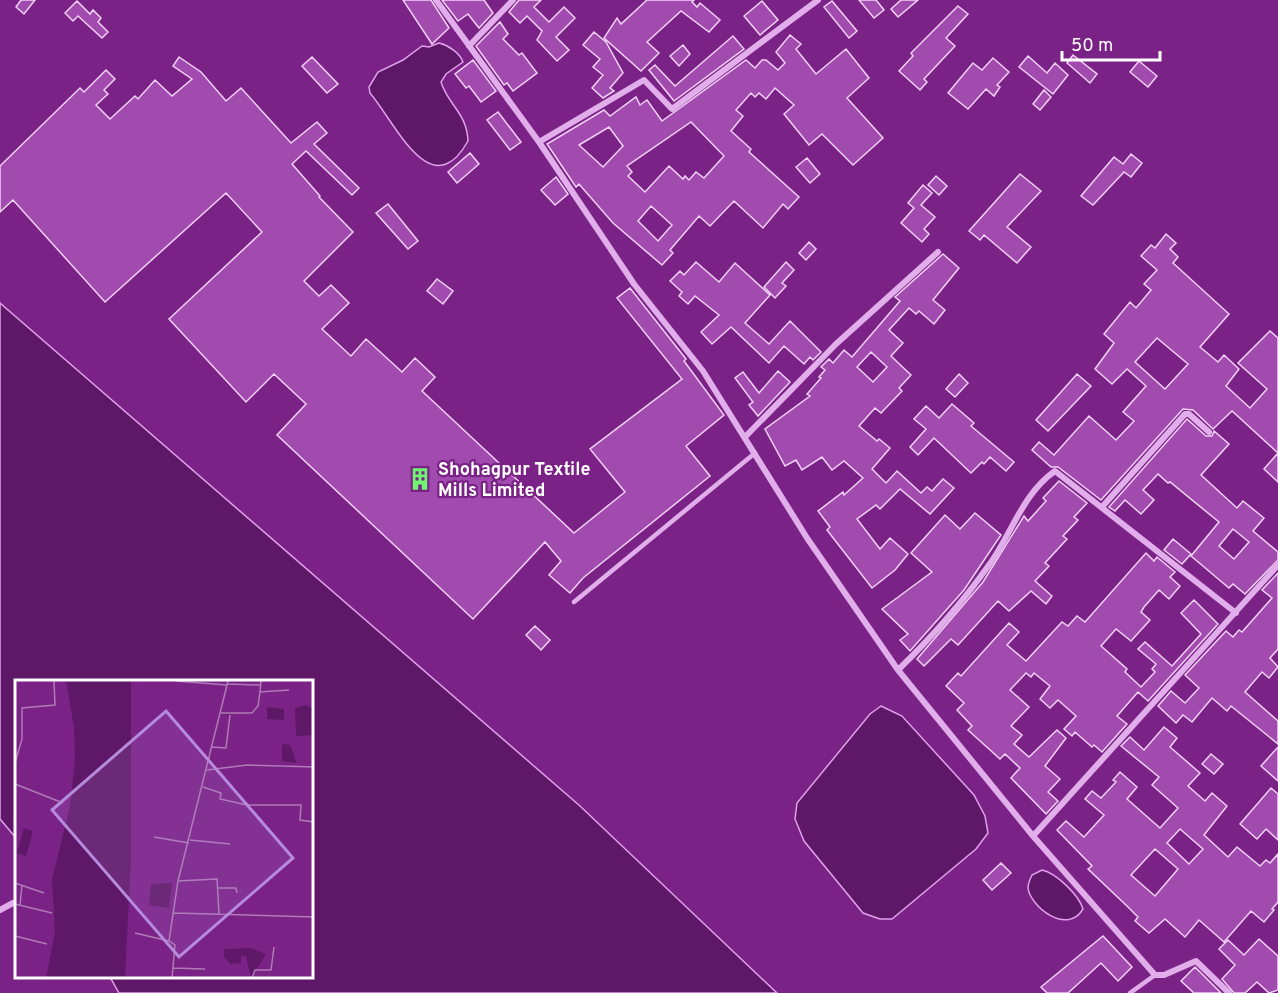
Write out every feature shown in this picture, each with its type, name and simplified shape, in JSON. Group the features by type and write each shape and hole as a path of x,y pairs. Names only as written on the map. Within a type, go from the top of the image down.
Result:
{"street":[{"path":"436,0 539,142 634,284 703,371 807,538 898,670 1033,836 1155,975 1164,975 1196,961 1229,993"},
{"path":"469,46 513,0"},
{"path":"539,142 644,80 672,109 818,0"},
{"path":"745,437 836,344 938,252"},
{"path":"1102,507 1185,414 1189,414 1209,432"},
{"path":"898,670 956,609 995,557 1013,522 1052,472 1058,471 1236,613"},
{"path":"1033,836 1278,565"},
{"path":"0,910 13,903"}],"lane":[{"path":"574,602 755,453"},
{"path":"1130,993 1155,975"}],"shaded area":[{"path":"439,43 453,50 463,62 446,74 441,82 461,116 468,141 454,159 441,165 427,162 414,153 370,93 369,87 378,72 403,60 422,46 429,47"},
{"path":"0,303 580,806 777,993 119,993 111,978 314,978 314,680 15,680 15,837 0,819"},
{"path":"881,706 902,716 974,795 985,816 988,833 976,849 892,919 880,919 863,913 804,841 795,819 797,803 870,714"},
{"path":"1042,870 1060,880 1077,897 1083,909 1076,917 1068,920 1059,919 1042,910 1035,903 1028,885 1032,875"}],"building":[{"path":"21,0 35,0 24,14 16,7"},
{"path":"403,0 431,0 449,28 432,44"},
{"path":"442,0 484,0 493,13 479,28 468,14 458,21"},
{"path":"519,0 541,0 534,7 549,22 564,7 575,18 556,37 569,50 557,61 537,40 542,31 527,16 520,23 509,12"},
{"path":"647,0 694,0 692,2 697,7 700,3 720,20 709,32 681,11 647,42 659,53 641,71 604,38 617,18 621,24"},
{"path":"859,0 876,0 884,10 874,18"},
{"path":"901,0 918,0 898,17 891,9"},
{"path":"77,1 90,14 93,10 101,18 98,22 108,32 102,38 78,16 73,21 65,13"},
{"path":"762,1 778,20 760,35 744,16"},
{"path":"832,1 857,31 849,38 824,7"},
{"path":"958,6 968,14 946,38 955,46 924,79 927,82 920,90 899,71 913,56 911,53"},
{"path":"500,22 508,34 503,39 519,55 522,53 537,73 513,91 507,83 504,85 476,46"},
{"path":"594,32 606,42 623,73 610,88 614,91 603,98 592,88 603,75 593,67 600,59 583,45"},
{"path":"790,35 801,44 796,49 816,74 846,49 869,78 847,98 883,138 853,165 822,134 809,145 784,114 794,105 775,88 766,99 759,93 755,97 751,93 736,110 743,116 731,131 751,149 749,152 799,197 788,209 783,204 763,228 734,201 710,226 699,216 670,250 673,253 662,265 613,223 579,184 576,187 547,144 604,110 610,116 636,97 640,105 647,100 662,121 746,60 755,68 762,60 766,60 778,70 785,63 776,52","holes":["691,122 724,156 704,178 696,172 689,180 685,176 683,179 669,166 645,192 628,176 632,172 627,166","609,127 623,146 603,167 579,145","651,206 672,225 658,241 638,221"]},
{"path":"733,36 744,49 674,101 649,70 655,65 675,86"},
{"path":"683,45 690,54 679,66 670,56"},
{"path":"1073,55 1097,74 1090,83 1067,63"},
{"path":"1028,56 1047,73 1055,63 1068,75 1053,94 1019,67"},
{"path":"179,57 201,72 226,101 241,88 291,143 317,122 327,133 314,144 359,188 352,195 306,151 292,164 319,197 353,232 304,281 319,296 331,285 349,303 322,329 351,356 366,339 402,372 415,358 435,377 422,391 574,533 625,492 590,449 682,379 617,298 630,288 686,359 684,361 724,415 686,446 710,476 583,578 570,593 549,575 561,561 545,542 473,619 277,435 306,404 274,374 246,402 169,319 262,232 226,193 105,302 13,200 0,212 0,166 80,88 84,92 106,70 115,79 104,90 108,94 96,105 110,119 135,96 138,99 155,80 172,96 192,79 173,66"},
{"path":"312,57 338,84 327,93 302,66"},
{"path":"993,58 1009,72 997,85 1000,87 994,96 986,89 968,109 948,93 973,63 982,70"},
{"path":"473,60 496,91 481,102 469,86 466,88 455,74"},
{"path":"1139,61 1157,76 1148,87 1130,72"},
{"path":"1044,90 1051,97 1040,110 1033,104"},
{"path":"498,112 521,142 510,150 487,120"},
{"path":"470,153 479,164 457,183 448,172"},
{"path":"1131,154 1142,163 1131,177 1124,172 1093,205 1081,196 1114,157 1123,164"},
{"path":"807,158 820,174 810,183 796,167"},
{"path":"1020,174 1041,191 1007,227 1031,247 1017,263 984,235 980,240 969,231"},
{"path":"936,176 947,186 939,195 928,185"},
{"path":"556,177 568,194 555,205 541,190"},
{"path":"923,185 932,193 921,205 935,217 924,229 929,234 922,242 901,223 914,208 908,203"},
{"path":"388,204 418,241 408,249 376,213"},
{"path":"1166,234 1176,243 1170,249 1178,257 1173,263 1229,314 1200,347 1218,362 1224,355 1239,369 1226,386 1250,408 1267,389 1238,363 1270,331 1278,338 1278,453 1232,411 1213,429 1193,410 1183,409 1101,500 1058,467 1051,467 1032,450 1039,442 1054,455 1089,416 1116,440 1134,421 1123,412 1146,386 1127,369 1112,384 1095,369 1114,343 1104,334 1130,302 1136,308 1151,290 1144,284 1157,270 1141,256 1151,245 1155,248","holes":["1157,338 1188,364 1165,389 1135,362"]},
{"path":"809,242 816,249 806,260 799,253"},
{"path":"943,254 959,268 933,300 945,310 934,324 919,311 916,314 909,308 889,330 903,343 891,356 911,375 899,388 902,391 881,413 875,408 859,426 877,441 879,439 890,448 872,469 886,483 897,471 921,493 927,487 932,491 943,479 954,488 930,514 900,489 880,509 876,505 857,519 880,549 890,538 908,554 895,570 872,588 827,530 830,527 818,511 843,492 844,495 863,478 844,461 832,470 822,457 802,470 796,460 785,466 765,429 810,396 807,394 821,378 819,377 825,370 821,367 829,359 833,363 844,350 852,357 900,301 895,297","holes":["871,352 887,367 873,382 857,367"]},
{"path":"696,262 719,282 735,263 770,295 745,323 769,344 790,321 821,352 813,360 810,357 804,364 784,346 769,363 731,327 712,344 701,332 719,315 695,296 688,304 679,296 682,292 670,281 680,271 684,275"},
{"path":"786,262 794,270 782,283 786,286 775,298 764,287"},
{"path":"437,279 453,291 443,304 427,291"},
{"path":"778,371 790,382 758,416 749,405 753,402 735,378 743,372 759,393"},
{"path":"959,374 968,383 955,397 946,389"},
{"path":"1077,374 1091,386 1048,431 1036,420"},
{"path":"952,404 974,423 971,426 1014,462 1006,471 990,457 971,473 934,438 918,455 910,447 926,429 914,419 926,406 939,418"},
{"path":"1187,419 1206,436 1212,436 1214,431 1229,444 1201,475 1237,508 1243,501 1264,518 1253,531 1278,552 1278,560 1245,594 1233,584 1229,588 1191,556 1219,522 1158,474 1143,490 1154,500 1141,514 1125,500 1115,511 1109,507","holes":["1233,529 1249,542 1234,559 1219,546"]},
{"path":"1278,453 1278,482 1264,469"},
{"path":"1059,481 1087,503 1074,517 1078,520 1063,536 1067,539 1045,563 1049,566 1035,581 1052,596 1046,604 1031,591 1009,611 998,601 958,645 951,639 924,666 917,659 983,582 1024,516 1028,521 1046,501 1043,498"},
{"path":"975,513 1001,535 964,590 910,651 900,640 908,634 882,609 932,572 911,553 945,515 960,529"},
{"path":"1173,539 1191,554 1182,564 1164,550"},
{"path":"1146,553 1154,561 1157,557 1175,572 1170,577 1180,586 1169,599 1159,590 1141,612 1150,620 1131,641 1116,629 1101,646 1127,669 1125,672 1141,687 1155,672 1152,669 1156,664 1138,649 1145,642 1172,666 1201,634 1181,613 1194,600 1218,624 1148,701 1138,692 1117,716 1127,724 1102,752 1094,745 1092,747 1075,732 1072,736 1064,729 1076,716 1058,700 1050,708 1040,699 1050,686 1034,673 1031,677 1026,673 1010,690 1029,707 1011,726 1022,735 1014,744 1029,757 1057,730 1066,738 1045,766 1060,779 1048,792 1058,801 1046,814 1011,778 1020,768 1005,754 1000,759 968,730 972,726 957,710 964,703 946,686 958,673 961,676 1009,623 1019,632 1007,645 1026,661 1062,622 1068,626 1077,616 1085,622"},
{"path":"1278,573 1278,649 1270,658 1278,667 1269,678 1262,672 1245,692 1278,721 1278,744 1231,706 1227,711 1212,698 1192,722 1183,715 1176,723 1158,706 1171,691 1185,703 1199,688 1185,675 1226,631 1233,637 1239,630 1242,632 1272,598 1262,590"},
{"path":"535,626 550,640 541,650 526,635"},
{"path":"1164,727 1177,738 1170,747 1200,773 1188,786 1205,801 1212,793 1227,806 1204,835 1228,857 1237,847 1260,866 1266,860 1270,863 1278,854 1278,902 1264,922 1251,911 1224,942 1199,920 1185,937 1165,919 1149,933 1135,921 1138,917 1088,869 1092,866 1057,830 1066,821 1084,837 1104,815 1085,799 1092,791 1101,798 1116,782 1113,780 1120,772 1137,787 1127,799 1160,828 1178,808 1152,785 1159,777 1121,746 1130,737 1144,750","holes":["1180,829 1203,849 1189,864 1167,843","1155,849 1178,869 1155,896 1131,875"]},
{"path":"1278,747 1278,781 1261,766"},
{"path":"1211,754 1223,764 1214,774 1202,764"},
{"path":"1271,788 1278,794 1278,840 1266,829 1257,839 1240,824"},
{"path":"1001,863 1011,873 992,890 983,880"},
{"path":"1103,936 1132,967 1118,981 1101,963 1068,993 1047,993 1041,987"},
{"path":"1259,939 1278,956 1278,990 1269,993 1257,982 1245,993 1234,993 1222,979 1235,965 1219,949 1228,940 1244,955"},
{"path":"1195,967 1221,993 1194,993 1181,981"}],"place":[{"name":"Shohagpur Textile Mills Limited","path":"420,479"}]}
